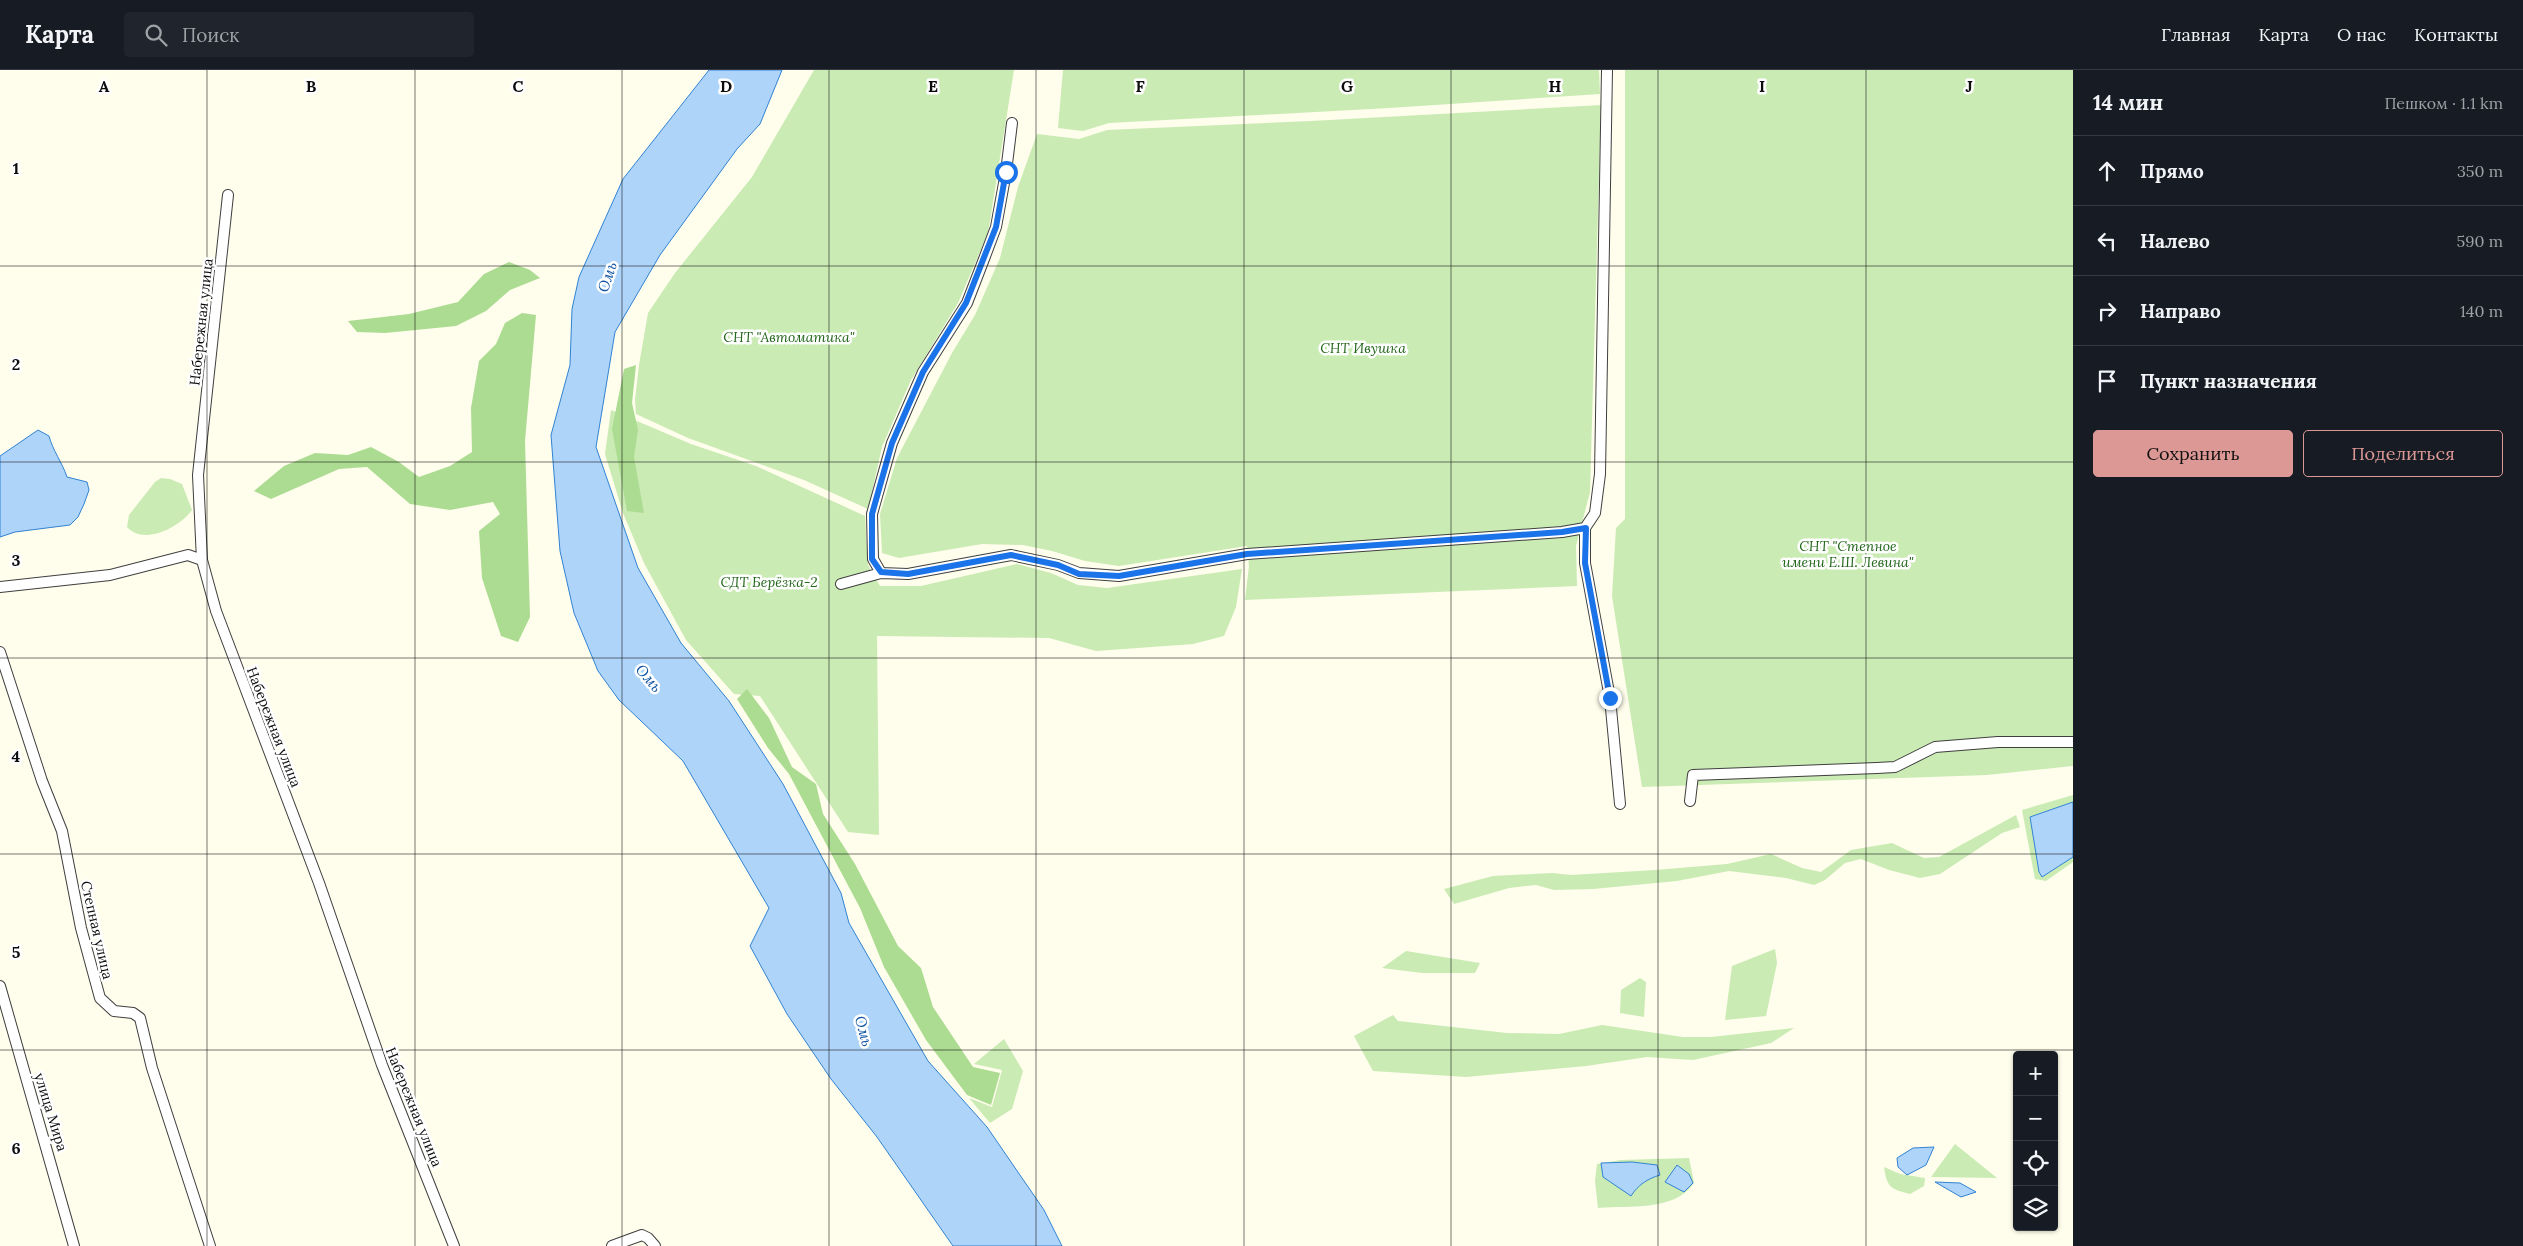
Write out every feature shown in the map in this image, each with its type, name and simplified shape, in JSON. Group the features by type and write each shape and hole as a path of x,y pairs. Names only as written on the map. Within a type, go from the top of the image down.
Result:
{"street":[{"path":"1606,70 1600,474 1595,513 1586,528 1585,563 1610,698 1620,804"},
{"path":"881,572 872,559 872,514 892,443 923,372 966,303 984,260 996,227 1006,172 1012,123"},
{"name":"Набережная улица","path":"228,195 198,475 202,560 216,611 318,883 382,1065 454,1246"},
{"path":"841,584 881,572 908,574 1011,555 1039,560 1079,574 1119,576 1247,554 1562,532 1586,528"},
{"path":"0,587 110,575 188,555 202,560"},
{"name":"Степная улица","path":"0,652 42,781 62,831 81,928 96,987 100,998 114,1011 133,1013 140,1018 152,1068 210,1246"},
{"path":"1690,801 1693,774 1886,767 1895,766 1935,746 1998,742 2073,742"},
{"name":"улица Мира","path":"0,986 74,1246"},
{"path":"612,1246 642,1235 648,1238 655,1246"}],"green space":[{"name":"СНТ \"Автоматика\"","path":"814,70 1014,70 988,233 958,303 911,380 882,447 868,509 804,480 688,438 636,414 635,400 639,365 648,313 675,273 752,177"},
{"path":"1063,70 1599,70 1600,94 1389,108 1109,123 1083,131 1058,128"},
{"name":"СНТ \"Степное имени Е.Ш. Левина\"","path":"1625,70 2073,70 2073,766 1987,775 1642,787 1612,596 1616,528 1625,519"},
{"name":"СНТ Ивушка","path":"1601,105 1590,492 1576,546 1577,586 1245,600 1249,566 1247,546 1119,566 1085,561 1023,545 982,544 899,558 882,553 880,514 897,458 952,353 975,315 1000,258 1018,187 1037,134 1079,139 1107,130"},
{"path":"509,262 530,270 540,278 510,290 486,311 456,326 385,333 357,332 348,321 409,314 458,302 484,274"},
{"path":"522,313 536,315 525,441 530,617 518,642 501,636 482,578 479,531 500,514 493,502 450,510 410,504 367,467 339,469 271,499 254,491 284,466 315,453 348,455 371,447 399,462 419,477 450,466 472,452 471,408 479,361 496,344 505,323"},
{"path":"636,365 632,403 638,430 634,457 644,513 627,511 612,429 624,369"},
{"name":"СДТ Берёзка-2","path":"611,410 691,444 756,466 865,516 868,565 880,586 921,586 1017,564 1051,573 1078,585 1107,588 1242,569 1236,607 1224,636 1193,644 1096,651 1049,638 877,636 879,835 848,832 760,696 734,694 686,640 644,563 623,513 605,454"},
{"path":"161,478 170,479 182,484 192,510 171,528 161,532 143,535 134,532 127,527 129,515 155,482"},
{"path":"747,689 769,718 792,767 816,784 823,814 855,864 898,946 921,968 933,1007 973,1067 1000,1073 991,1105 967,1095 926,1040 884,967 860,908 789,774 768,748 737,699"},
{"path":"2073,795 2073,802 2030,817 2039,872 2042,877 2073,857 2073,862 2046,881 2035,879 2022,810"},
{"path":"2016,815 2020,827 2002,833 1940,874 1920,878 1889,870 1861,859 1845,863 1825,880 1814,885 1786,878 1729,871 1677,881 1593,889 1554,890 1536,885 1509,888 1454,904 1444,889 1493,876 1552,873 1571,875 1655,870 1727,864 1771,854 1802,868 1821,872 1851,850 1892,843 1924,858 1939,857"},
{"path":"1775,949 1777,963 1766,1016 1725,1020 1732,966"},
{"path":"1406,951 1480,963 1475,973 1422,973 1382,968"},
{"path":"1640,978 1646,982 1644,1017 1620,1013 1621,990"},
{"path":"1393,1015 1398,1021 1507,1033 1559,1034 1602,1025 1683,1037 1711,1037 1794,1028 1771,1043 1693,1060 1647,1057 1586,1066 1466,1077 1373,1071 1354,1036"},
{"path":"1004,1039 1023,1071 1012,1109 990,1123 969,1098 992,1107 1002,1070 974,1064"},
{"path":"1955,1144 1997,1178 1931,1177"},
{"path":"1689,1158 1694,1183 1686,1192 1675,1199 1663,1203 1598,1208 1595,1181 1597,1164 1621,1160","holes":["1632,1162 1657,1165 1660,1175 1643,1183 1630,1196"]},
{"path":"1884,1167 1900,1174 1925,1178 1924,1186 1910,1194 1894,1189 1888,1183"}],"water":[{"name":"Омь","path":"709,70 782,70 760,124 737,149 660,255 615,332 596,447 638,568 681,643 729,701 783,784 841,893 849,923 928,1061 987,1127 1044,1210 1062,1246 953,1246 877,1137 831,1079 787,1014 750,946 769,908 683,761 619,700 598,671 574,613 560,551 551,435 570,365 572,309 579,277 623,179"},
{"path":"38,430 49,436 67,477 87,482 89,490 78,517 70,525 15,532 0,537 0,456"},
{"path":"2073,802 2073,857 2042,877 2039,872 2030,817"},
{"path":"1934,1147 1926,1165 1907,1175 1898,1167 1897,1158 1913,1148"},
{"path":"1632,1162 1657,1165 1660,1175 1643,1183 1631,1196 1603,1177 1601,1163"},
{"path":"1677,1165 1689,1174 1693,1183 1684,1192 1665,1182"},
{"path":"1935,1182 1960,1183 1976,1192 1961,1197"}],"route":[{"path":"1006,172 996,227 966,303 923,372 892,443 872,514 872,559 881,572 908,574 1011,555 1030,557 1058,565 1079,574 1119,576 1247,554 1325,547 1562,532 1586,528 1585,563 1602,644 1610,698"}]}
